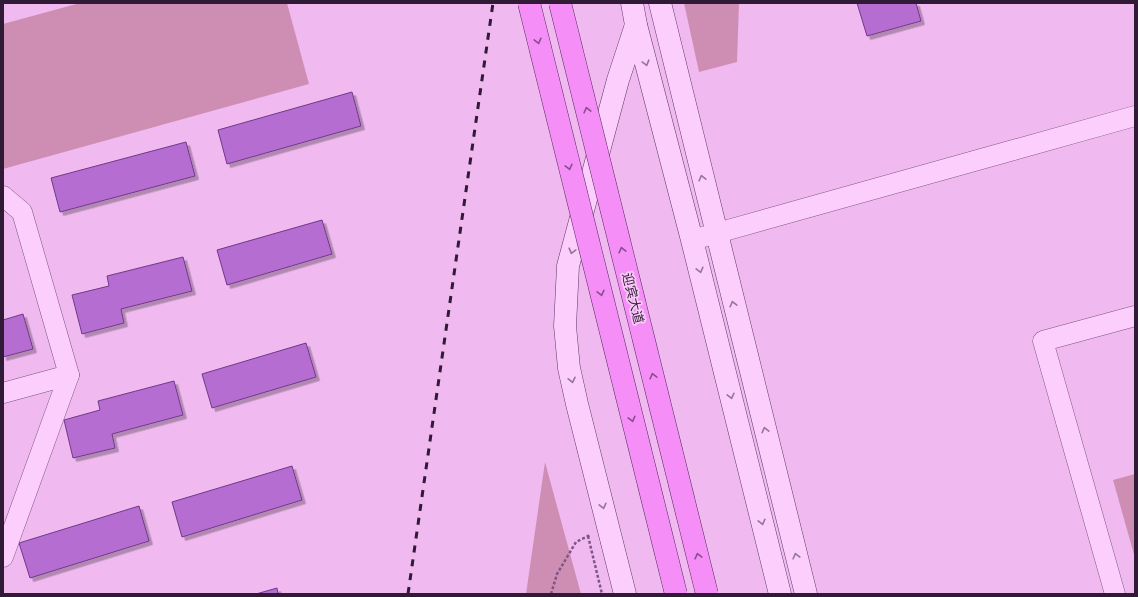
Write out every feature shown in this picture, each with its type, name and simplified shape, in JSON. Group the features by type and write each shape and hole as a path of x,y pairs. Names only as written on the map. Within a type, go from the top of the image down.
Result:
{"main road":[{"path":"529,3 676,594"},
{"name":"迎宾大道","path":"560,3 707,594"},
{"path":"632,3 636,25 692,240 780,594"},
{"path":"660,3 806,594"},
{"path":"625,594 577,404 569,368 565,326 568,266 618,80 636,25"}],"street":[{"path":"692,240 1135,116"},
{"path":"3,196 22,212 69,375 3,557"},
{"path":"1115,594 1043,341 1135,316"},
{"path":"3,393 69,375"}],"path":[{"path":"551,594 557,574 576,542 608,527"},
{"path":"588,536 602,594"}],"shaded area":[{"path":"80,3 287,3 309,84 3,169 3,24"},
{"path":"684,3 739,3 737,62 699,72"},
{"path":"545,462 581,594 526,594"},
{"path":"1135,474 1135,558 1113,480"}],"building":[{"path":"857,3 916,3 921,21 867,36"},
{"path":"352,92 361,126 227,164 218,130"},
{"path":"186,142 195,176 60,212 51,178"},
{"path":"322,220 332,254 227,285 217,250"},
{"path":"183,257 192,291 121,309 124,323 82,334 72,295 109,286 107,276"},
{"path":"23,314 33,349 3,357 3,320"},
{"path":"306,343 316,377 212,408 202,374"},
{"path":"174,381 183,415 112,434 115,448 73,458 64,420 100,410 98,401"},
{"path":"292,466 302,500 182,537 172,502"},
{"path":"139,506 149,541 30,578 19,543"},
{"path":"277,588 278,594 256,594"}],"railway":[{"path":"408,594 493,3"}]}
